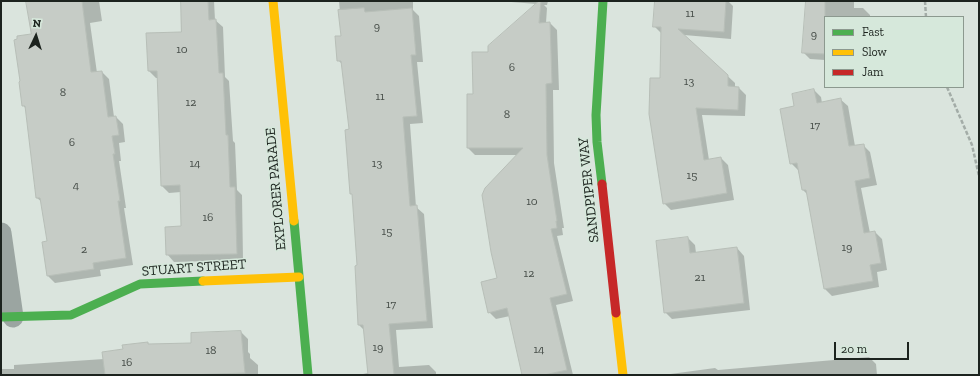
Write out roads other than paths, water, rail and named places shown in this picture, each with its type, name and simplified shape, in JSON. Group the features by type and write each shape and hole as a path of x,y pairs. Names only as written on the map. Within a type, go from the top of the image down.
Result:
{"street":[{"name":"EXPLORER PARADE","path":"273,1 308,375"},
{"name":"SANDPIPER WAY","path":"603,1 596,115 597,142 623,375"},
{"path":"1,233 7,317"},
{"name":"STUART STREET","path":"7,317 71,315 140,284 299,277"}]}
